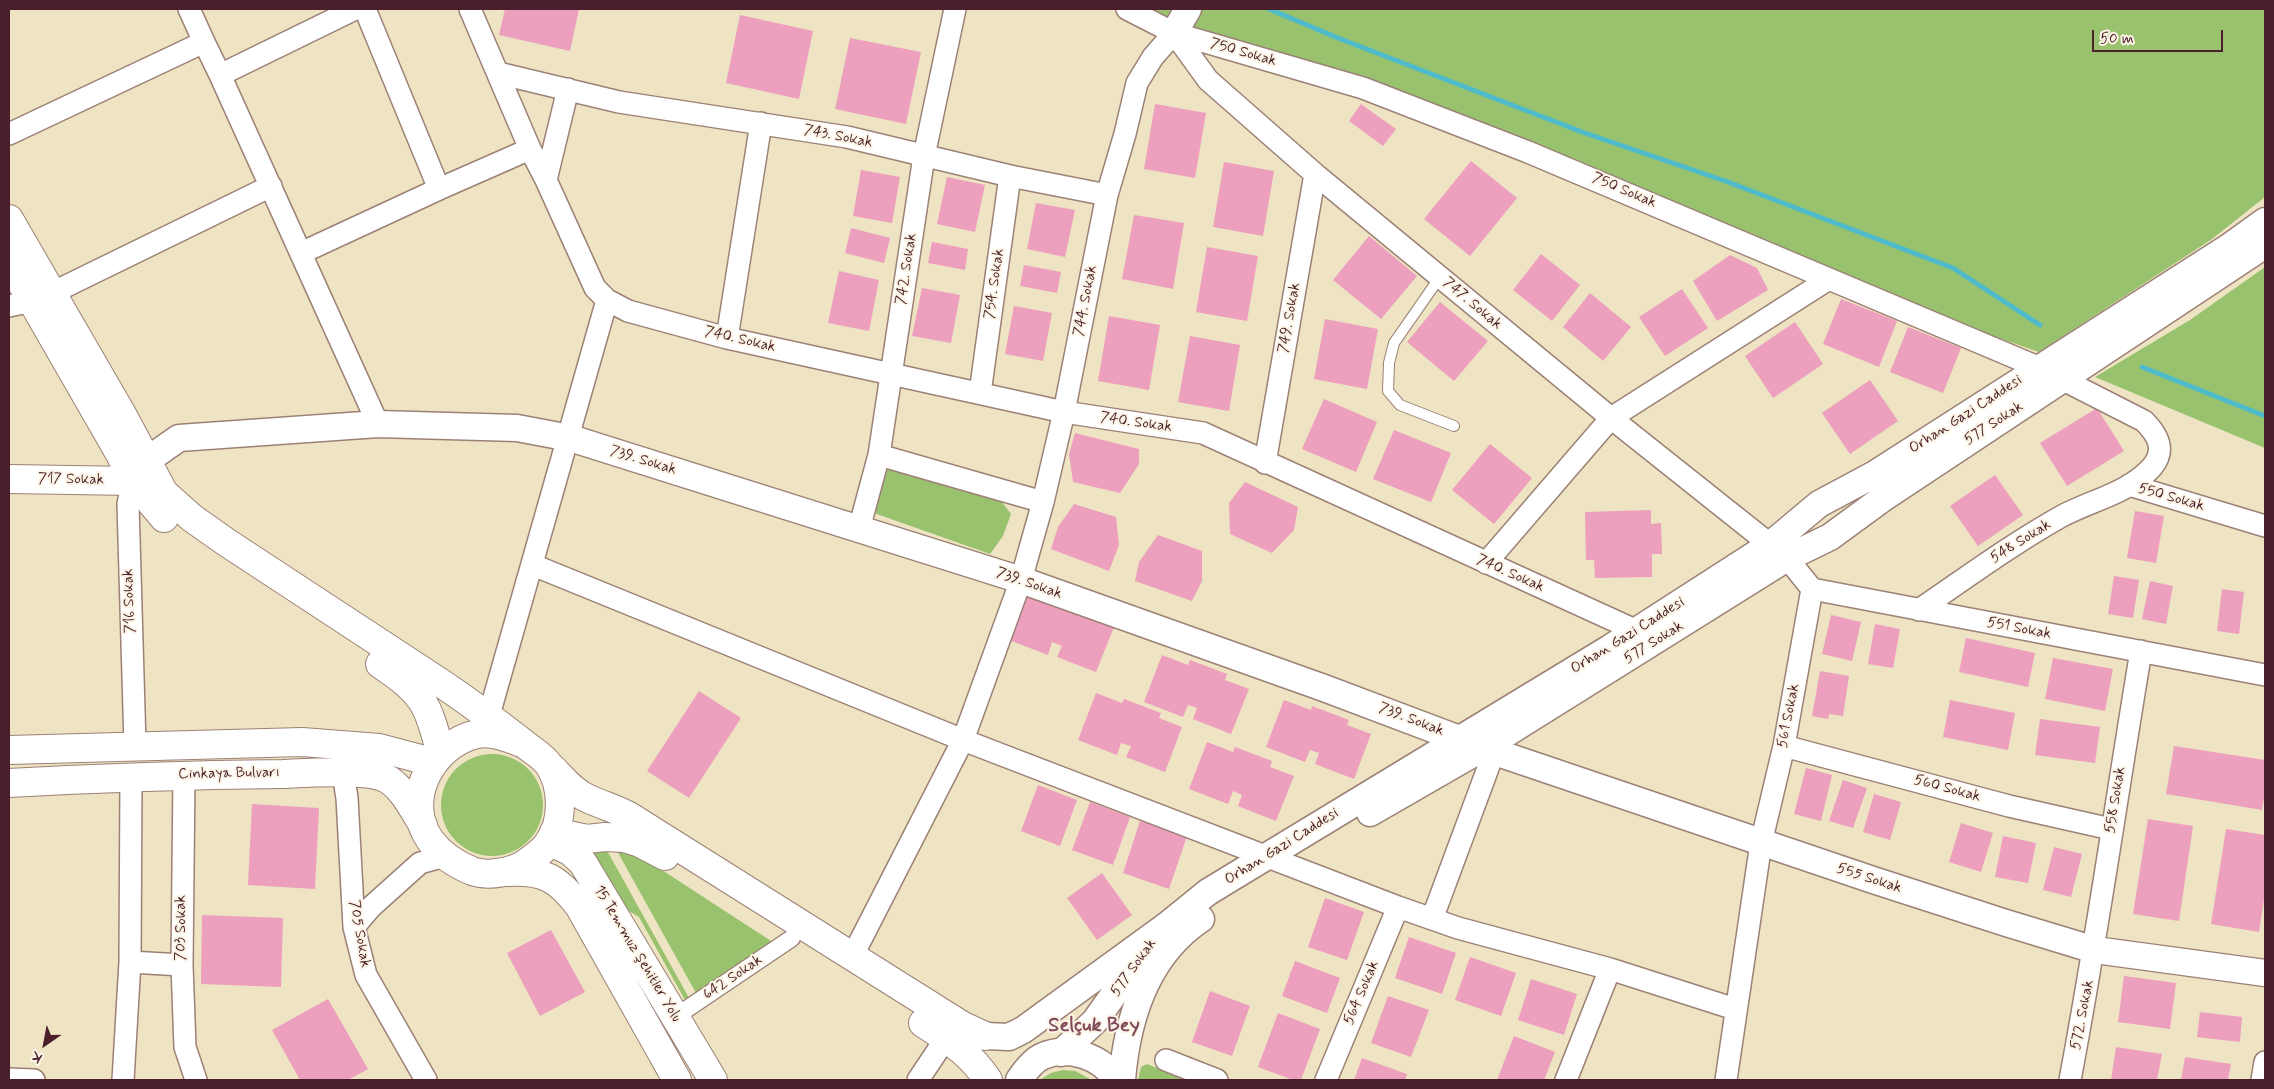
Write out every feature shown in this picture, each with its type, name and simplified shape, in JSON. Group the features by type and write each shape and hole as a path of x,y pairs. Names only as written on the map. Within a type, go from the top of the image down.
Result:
{"main road":[{"path":"9,219 31,300"},
{"path":"9,261 31,300 140,471 167,521 208,552 389,670 417,692 428,708 437,758"},
{"path":"140,471 192,518 489,715 538,753 570,787 588,799 629,816 963,1026 985,1036"},
{"name":"717 Sokak","path":"9,479 140,471"},
{"path":"524,744 502,735 478,734 452,743 437,758 421,787 420,815 430,840 445,856 474,872 502,873 527,863 552,837 559,819 559,792 550,766"},
{"name":"Cinkaya Bulvarı","path":"9,750 134,745 302,742 379,748 437,758"},
{"name":"Cinkaya Bulvarı","path":"9,782 184,775 343,773 376,775 389,780 408,801 424,828"},
{"path":"552,837 605,837 640,843 658,851 946,1038 976,1062 988,1080"},
{"name":"15 Temmuz Şehitler Yolu","path":"552,837 583,863 713,1080"},
{"name":"15 Temmuz Şehitler Yolu","path":"502,873 530,871 543,874 567,890 579,906 677,1080"}],"street":[{"path":"189,9 378,424"},
{"path":"220,75 355,9"},
{"path":"365,9 439,189"},
{"path":"470,9 530,148 595,288 607,300 570,438 489,715"},
{"name":"742. Sokak","path":"858,529 879,455 924,156 955,9"},
{"name":"750 Sokak","path":"1127,9 1174,33 1363,88 1528,152 2051,374"},
{"path":"1174,33 1188,9"},
{"name":"747. Sokak","path":"1174,33 1208,80 1315,174 1611,418 1778,551"},
{"name":"744. Sokak","path":"853,956 962,740 1021,580 1043,502 1064,412 1107,195 1125,134 1137,83 1153,57 1174,33"},
{"path":"9,134 204,42"},
{"name":"743. Sokak","path":"498,73 619,102 847,137 1010,176 1107,195"},
{"path":"546,180 568,89"},
{"path":"727,338 761,123"},
{"path":"301,253 530,148"},
{"name":"749. Sokak","path":"1265,462 1315,174"},
{"name":"754. Sokak","path":"980,393 1010,176"},
{"path":"31,300 270,186"},
{"name":"Orhan Gazi Caddesi","path":"2051,374 2265,221"},
{"path":"2051,374 2265,245"},
{"path":"1486,563 1611,418 1829,279"},
{"name":"740. Sokak","path":"607,300 628,311 727,338 1064,412 1203,433 1636,631"},
{"name":"550 Sokak","path":"2051,374 2144,421 2155,432 2160,442 2160,452 2153,466 2129,486"},
{"name":"577 Sokak","path":"1122,1080 1125,1044 1134,1013 1148,978 1180,936 1195,923 1238,894 1276,860 1489,750 1655,642 1778,551 1830,537 2051,374"},
{"name":"739. Sokak","path":"140,471 179,438 378,424 517,428 570,438 1021,580 1324,688 1489,750"},
{"path":"879,455 1043,502"},
{"name":"716 Sokak","path":"134,745 128,504 140,471"},
{"name":"550 Sokak","path":"2129,486 2265,526"},
{"name":"548 Sokak","path":"1919,610 2012,546 2064,515 2129,486"},
{"path":"1778,551 1812,589"},
{"name":"Orhan Gazi Caddesi","path":"985,1036 1009,1036 1023,1030 1166,926 1208,892 1276,860 1459,738 1636,631 1778,551"},
{"path":"532,565 962,740 1398,907 1458,928 1610,968 1735,1009"},
{"name":"551 Sokak","path":"1812,589 2265,675"},
{"name":"561 Sokak","path":"1726,1080 1761,842 1784,746 1812,589"},
{"name":"558 Sokak","path":"2095,950 2111,828 2141,651"},
{"name":"560 Sokak","path":"1784,746 2009,806 2111,828"},
{"path":"1432,919 1489,750"},
{"name":"555 Sokak","path":"1489,750 1987,917 2095,950 2265,973"},
{"name":"705 Sokak","path":"343,773 347,798 354,928 366,975 426,1080"},
{"name":"703 Sokak","path":"184,775 182,965 185,1047 196,1080"},
{"path":"123,1080 130,962 132,776"},
{"path":"354,928 371,907 420,864 445,856"},
{"name":"564 Sokak","path":"1326,1080 1398,907"},
{"name":"577 Sokak","path":"1019,1080 1026,1070 1052,1054 1094,1021 1145,951 1166,926"},
{"name":"642 Sokak","path":"675,1017 792,938"},
{"name":"572. Sokak","path":"2070,1080 2095,950"},
{"path":"130,962 182,965"},
{"path":"1566,1080 1610,968"},
{"path":"985,1036 1052,1054 1081,1054 1099,1062 1116,1080"},
{"path":"918,1080 946,1038"},
{"path":"1166,1060 1217,1080"},
{"path":"2262,1080 2265,1062"},
{"path":"9,1079 34,1080"}],"lane":[{"path":"1440,277 1394,343 1389,363 1388,391 1400,405 1454,426"}],"green space":[{"path":"1127,9 2265,9 2265,197 2212,239 2039,352 1829,279 1712,228"},
{"path":"2265,267 2265,448 2095,377 2190,320"},
{"path":"881,461 999,498 1011,514 1003,536 990,554 871,512"},
{"path":"492,754 511,758 528,769 539,786 543,805 539,824 528,841 511,852 492,856 473,852 456,841 445,824 441,805 445,786 456,769 473,758"},
{"path":"605,847 689,998 685,1000 639,917 624,908 590,853"},
{"path":"616,849 645,859 771,941 696,993"},
{"path":"1147,1064 1186,1080 1138,1080 1141,1067"},
{"path":"1063,1070 1075,1071 1092,1080 1040,1080 1051,1073"}],"building":[{"path":"505,9 579,9 570,51 499,35"},
{"path":"740,15 813,31 799,99 726,83"},
{"path":"850,38 921,52 906,124 835,109"},
{"path":"1155,104 1206,113 1195,178 1144,169"},
{"path":"1361,104 1396,129 1383,146 1349,121"},
{"path":"1471,161 1517,198 1470,256 1424,219"},
{"path":"1224,162 1274,171 1263,236 1213,227"},
{"path":"861,170 900,177 892,223 853,216"},
{"path":"947,177 985,185 975,232 937,224"},
{"path":"1036,203 1075,210 1065,257 1027,249"},
{"path":"1134,215 1184,223 1173,289 1122,279"},
{"path":"851,228 890,238 884,263 845,253"},
{"path":"1369,236 1417,276 1381,319 1333,280"},
{"path":"932,242 968,249 965,270 928,263"},
{"path":"1207,247 1258,256 1247,321 1196,312"},
{"path":"1541,254 1580,285 1552,321 1513,290"},
{"path":"1730,255 1757,268 1768,290 1717,321 1693,281"},
{"path":"1024,265 1061,272 1057,293 1020,286"},
{"path":"839,271 879,280 869,331 828,323"},
{"path":"922,288 960,295 951,343 912,336"},
{"path":"1682,289 1708,328 1665,356 1639,317"},
{"path":"1590,293 1631,327 1603,361 1563,327"},
{"path":"1841,299 1897,321 1879,367 1823,344"},
{"path":"1440,302 1488,341 1454,381 1407,342"},
{"path":"1014,306 1052,313 1043,361 1005,354"},
{"path":"1109,316 1160,325 1149,390 1098,381"},
{"path":"1325,319 1378,329 1367,389 1314,379"},
{"path":"1795,322 1823,364 1773,398 1745,356"},
{"path":"1908,327 1961,348 1943,393 1890,372"},
{"path":"1190,336 1240,345 1229,411 1178,402"},
{"path":"1870,380 1898,421 1850,454 1822,413"},
{"path":"1324,399 1377,422 1356,472 1302,449"},
{"path":"2097,408 2124,451 2067,486 2040,443"},
{"path":"1394,430 1451,453 1431,502 1373,479"},
{"path":"1075,433 1139,449 1139,464 1120,493 1073,482 1069,454"},
{"path":"1490,444 1532,478 1494,524 1452,490"},
{"path":"1995,475 2023,515 1978,546 1950,506"},
{"path":"1245,482 1298,507 1294,530 1272,553 1230,534 1229,503"},
{"path":"1074,504 1116,517 1119,545 1109,571 1051,549 1058,527"},
{"path":"1651,510 1651,524 1661,523 1662,554 1652,554 1652,577 1595,578 1594,560 1586,560 1585,512"},
{"path":"2135,511 2164,516 2156,563 2127,558"},
{"path":"1158,535 1202,551 1202,581 1192,601 1135,581 1139,562"},
{"path":"2114,576 2139,580 2133,618 2108,614"},
{"path":"2150,581 2173,586 2166,624 2142,619"},
{"path":"2222,589 2244,592 2239,634 2217,631"},
{"path":"1027,593 1114,627 1096,672 1057,657 1062,646 1052,642 1048,655 1009,640"},
{"path":"1831,615 1861,622 1852,661 1822,654"},
{"path":"1875,624 1900,629 1893,668 1868,664"},
{"path":"1966,638 2035,653 2028,687 1959,672"},
{"path":"1162,655 1188,665 1190,660 1227,674 1225,680 1249,689 1231,734 1193,719 1197,708 1188,705 1183,717 1144,702"},
{"path":"2053,658 2113,669 2105,711 2045,699"},
{"path":"1820,671 1849,676 1843,716 1829,714 1828,719 1812,716"},
{"path":"699,691 741,718 689,798 647,771"},
{"path":"1096,693 1122,703 1124,699 1161,713 1159,718 1182,727 1165,772 1126,757 1131,746 1121,743 1117,755 1078,740"},
{"path":"1284,700 1311,710 1312,706 1349,720 1347,725 1371,734 1354,779 1315,764 1319,753 1310,750 1305,762 1266,747"},
{"path":"1950,700 2015,713 2008,750 1943,737"},
{"path":"2040,719 2100,727 2095,763 2035,755"},
{"path":"1207,742 1233,752 1235,747 1272,761 1270,767 1294,776 1276,821 1238,806 1242,795 1233,791 1228,804 1189,789"},
{"path":"2174,746 2265,760 2265,792 2262,810 2166,794"},
{"path":"1806,768 1832,775 1821,821 1794,814"},
{"path":"1843,780 1867,788 1853,828 1829,821"},
{"path":"1038,785 1077,800 1060,846 1021,831"},
{"path":"1874,794 1901,802 1890,840 1863,832"},
{"path":"1090,802 1130,817 1113,865 1072,850"},
{"path":"252,804 319,808 315,889 248,885"},
{"path":"2148,819 2193,826 2179,921 2133,914"},
{"path":"1140,821 1187,836 1169,889 1123,873"},
{"path":"1961,823 1993,833 1981,872 1949,862"},
{"path":"2226,829 2265,835 2265,893 2259,932 2211,924"},
{"path":"2003,836 2036,843 2028,883 1995,877"},
{"path":"2054,847 2082,854 2071,897 2043,890"},
{"path":"1102,873 1132,915 1097,940 1067,898"},
{"path":"1325,898 1364,912 1347,960 1308,947"},
{"path":"202,915 283,918 281,987 201,984"},
{"path":"551,930 585,992 540,1016 507,953"},
{"path":"1409,937 1456,953 1442,994 1395,978"},
{"path":"1470,957 1516,973 1501,1016 1455,1000"},
{"path":"1295,961 1340,978 1327,1013 1282,996"},
{"path":"2124,976 2176,983 2170,1029 2118,1022"},
{"path":"1531,979 1577,994 1564,1035 1518,1020"},
{"path":"1210,991 1250,1006 1232,1056 1192,1042"},
{"path":"1388,996 1429,1010 1411,1057 1371,1043"},
{"path":"328,999 368,1069 348,1080 300,1080 272,1030"},
{"path":"2200,1012 2242,1017 2240,1042 2197,1037"},
{"path":"1278,1013 1320,1029 1301,1080 1293,1080 1258,1067"},
{"path":"1514,1036 1555,1052 1544,1080 1497,1080"},
{"path":"2116,1047 2162,1054 2157,1080 2111,1080"},
{"path":"2185,1057 2231,1064 2228,1080 2181,1080"},
{"path":"1362,1058 1407,1074 1405,1080 1354,1080"}],"waterway":[{"path":"1269,9 1338,38 1582,132 1728,182 1953,268 2040,325"},
{"path":"2142,367 2265,416"}],"district":[{"name":"Selçuk Bey","path":"1094,1027"}]}
